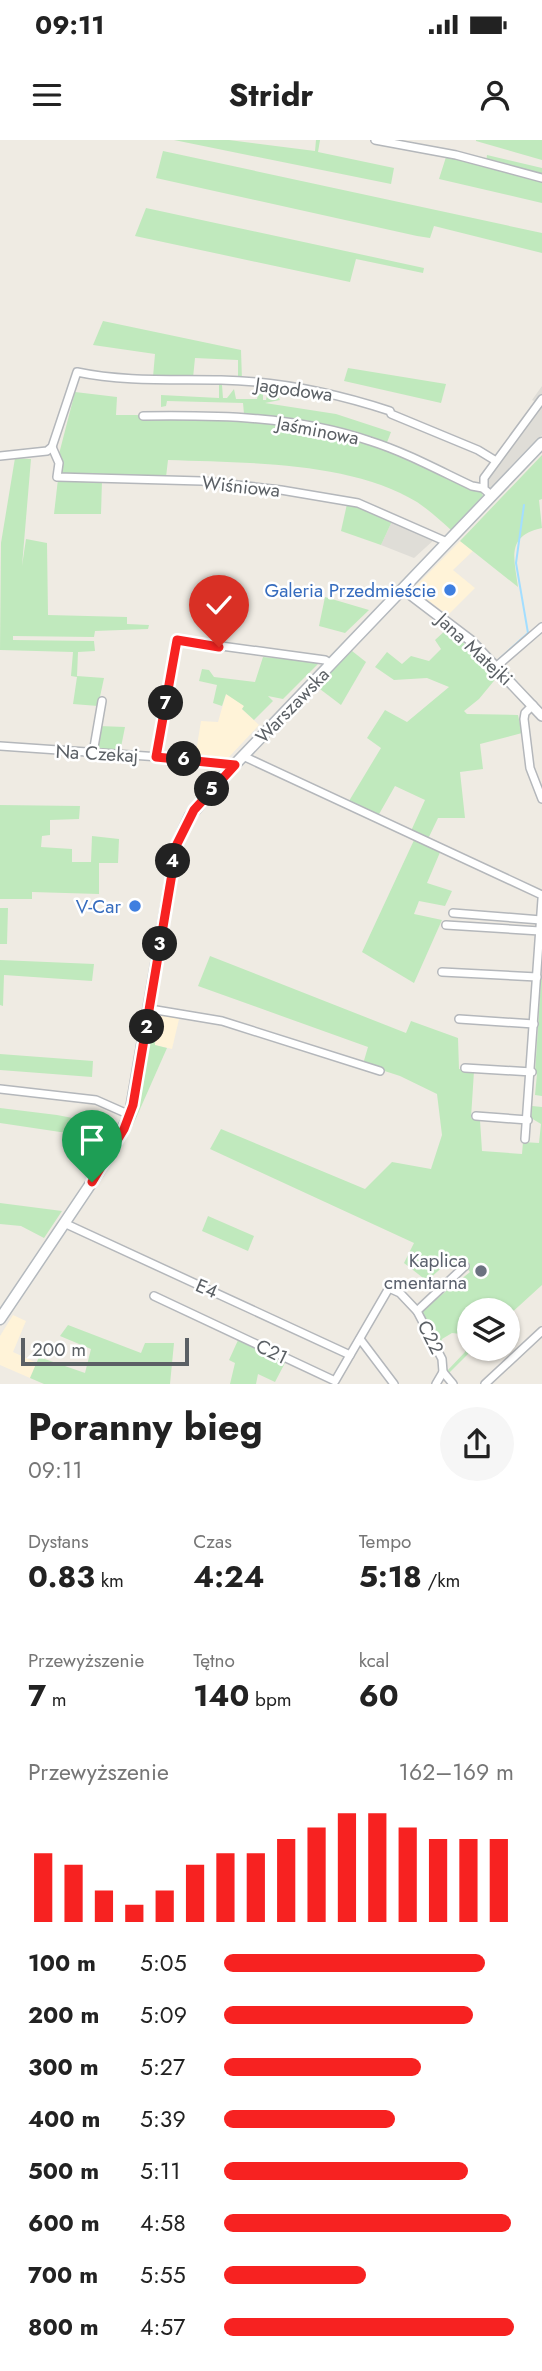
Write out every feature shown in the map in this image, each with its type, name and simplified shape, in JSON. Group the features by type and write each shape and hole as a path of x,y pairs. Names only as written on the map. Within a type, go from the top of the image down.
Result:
{"main road":[{"name":"Warszawska","path":"0,1319 113,1149 130,1115 177,844 194,810 542,443"}],"street":[{"path":"375,140 456,155 542,178"},
{"name":"Jagodowa","path":"52,447 77,372 111,378 283,385 337,394 390,411 391,415 478,450 496,461"},
{"path":"492,496 483,488 484,478 542,398"},
{"name":"Jaśminowa","path":"142,416 248,418 320,427 373,442 472,486 483,488"},
{"path":"0,456 47,451 52,447"},
{"name":"Wiśniowa","path":"52,447 59,463 57,477 202,481 289,491 358,503 447,542"},
{"name":"Jana Matejki","path":"403,589 449,623 497,666 542,716"},
{"path":"497,666 542,627"},
{"path":"156,757 177,640 323,660 331,664"},
{"path":"93,753 102,701"},
{"path":"533,705 525,713 524,719 530,768 542,799"},
{"name":"Na Czekaj","path":"0,747 235,765"},
{"path":"243,756 542,897 526,1139"},
{"path":"453,913 541,920"},
{"path":"446,925 540,931"},
{"path":"442,972 537,977"},
{"path":"150,1009 222,1021 380,1071"},
{"path":"459,1020 534,1024"},
{"path":"465,1068 531,1072"},
{"path":"0,1089 96,1100 130,1115"},
{"path":"476,1116 528,1120"},
{"name":"E4","path":"64,1223 350,1355"},
{"name":"C22","path":"453,1384 443,1372 442,1359 417,1311 465,1266"},
{"name":"C21","path":"154,1296 335,1381 388,1288 400,1293 417,1311"},
{"path":"485,1384 542,1331"},
{"path":"360,1339 394,1384"},
{"path":"436,1384 443,1372"}],"shaded area":[{"path":"542,386 542,435 490,489 486,485 489,476 540,404 532,400"},
{"path":"393,519 436,538 414,558 381,545"},
{"path":"460,541 473,551 453,570 475,588 448,615 413,589"},
{"path":"226,694 238,700 244,706 242,709 259,725 228,758 195,758 201,721 218,722"},
{"path":"158,1011 180,1015 172,1049 155,1045"},
{"path":"13,1315 26,1321 13,1352 37,1363 30,1378 0,1365 0,1336"}],"green space":[{"path":"174,140 229,140 315,151 316,140 320,140 318,152 394,168 391,184"},
{"path":"476,140 542,140 542,160 476,141"},
{"path":"163,151 542,233 542,253 434,226 430,238 417,236 156,178"},
{"path":"487,155 542,168 542,203 439,179 446,157 477,164 486,162"},
{"path":"146,208 424,268 423,273 356,259 350,282 135,236"},
{"path":"103,321 241,350 242,380 238,379 238,360 195,358 193,378 153,377 155,354 93,345"},
{"path":"348,368 446,384 441,403 344,381"},
{"path":"219,382 242,383 222,385 223,398 227,398 234,389 236,399 257,399 260,385 284,386 283,389 263,392 263,400 266,400 267,395 277,395 280,400 265,403 336,414 391,432 386,445 363,436 249,416 244,414 243,403 167,401 166,406 161,407 161,395 219,398"},
{"path":"75,392 117,397 116,415 257,420 341,434 412,459 481,491 483,496 451,530 417,502 390,489 329,471 263,464 168,460 166,477 61,474 59,454"},
{"path":"542,455 542,499 539,500 542,528 522,536 515,549 518,587 460,541"},
{"path":"15,458 31,459 22,566 26,539 47,543 48,615 127,617 127,624 149,625 148,629 95,631 94,637 13,636 13,640 94,641 95,651 78,652 77,676 104,678 98,706 73,704 77,677 71,676 73,652 0,650 1,543"},
{"path":"58,479 102,480 101,514 54,514"},
{"path":"347,504 393,519 381,545 341,531"},
{"path":"325,597 369,610 345,633 319,626"},
{"path":"448,628 498,676 479,699 464,711 467,714 518,715 522,733 480,744 483,769 460,772 465,818 438,818 428,839 411,831 425,800 395,786 378,816 349,801 381,748 367,738 385,710 407,722 449,687 427,678 394,680 375,667 387,652 402,664 411,656 429,661 441,649 435,640"},
{"path":"352,651 366,662 341,705 316,686"},
{"path":"263,657 320,662 283,699 268,696 273,701 254,720 242,709 244,706 226,694 222,706 213,703 217,685 199,681 202,669 209,670 214,677 255,682"},
{"path":"99,726 125,727 120,752 96,751"},
{"path":"0,805 80,806 79,819 50,820 50,835 42,836 41,847 72,849 72,862 91,862 92,836 119,839 118,863 99,863 99,894 32,892 32,899 0,899"},
{"path":"415,838 441,850 427,883 452,891 445,906 419,901 414,914 442,920 414,983 362,952"},
{"path":"0,908 8,908 7,944 0,944"},
{"path":"210,956 406,1033 411,1021 458,1038 459,1069 474,1071 471,1118 480,1120 482,1151 522,1154 523,1142 539,1143 541,1124 531,1118 532,1106 542,1107 542,1285 520,1305 520,1298 457,1298 457,1334 452,1333 442,1339 440,1351 434,1338 437,1335 435,1332 431,1333 420,1312 470,1272 463,1263 456,1268 448,1262 427,1281 404,1263 414,1243 210,1149 221,1129 365,1189 392,1162 431,1169 442,1135 437,1094 400,1076 363,1064 368,1047 198,986"},
{"path":"0,960 94,964 92,981 4,975 3,1006 0,1005"},
{"path":"542,966 542,1096 535,1095 535,1073"},
{"path":"156,1011 155,1045 167,1048 133,1125 131,1123 138,1106"},
{"path":"0,1054 93,1061 92,1077 0,1070"},
{"path":"0,1108 114,1126 107,1139 0,1123"},
{"path":"0,1203 62,1211 44,1238 21,1226 0,1224"},
{"path":"208,1216 254,1236 248,1251 202,1231"},
{"path":"68,1325 141,1353 145,1343 174,1343 170,1384 44,1384 30,1378 39,1357 85,1373 91,1349 60,1336"},
{"path":"239,1338 286,1361 275,1382 258,1374 256,1384 230,1384 235,1363 229,1360"},
{"path":"457,1360 461,1361 449,1373 447,1371"}],"waterway":[{"path":"497,661 528,633 516,563 524,505"},
{"path":"502,666 517,683"}],"place":[{"name":"Galeria Przedmieście","path":"450,590"},
{"name":"V-Car","path":"135,906"},
{"name":"Kaplica cmentarna","path":"481,1271"}],"route":[{"path":"92,1182 124,1129 133,1105 173,860 181,832 201,801 235,765 222,761 156,757 177,640 219,647"}]}
